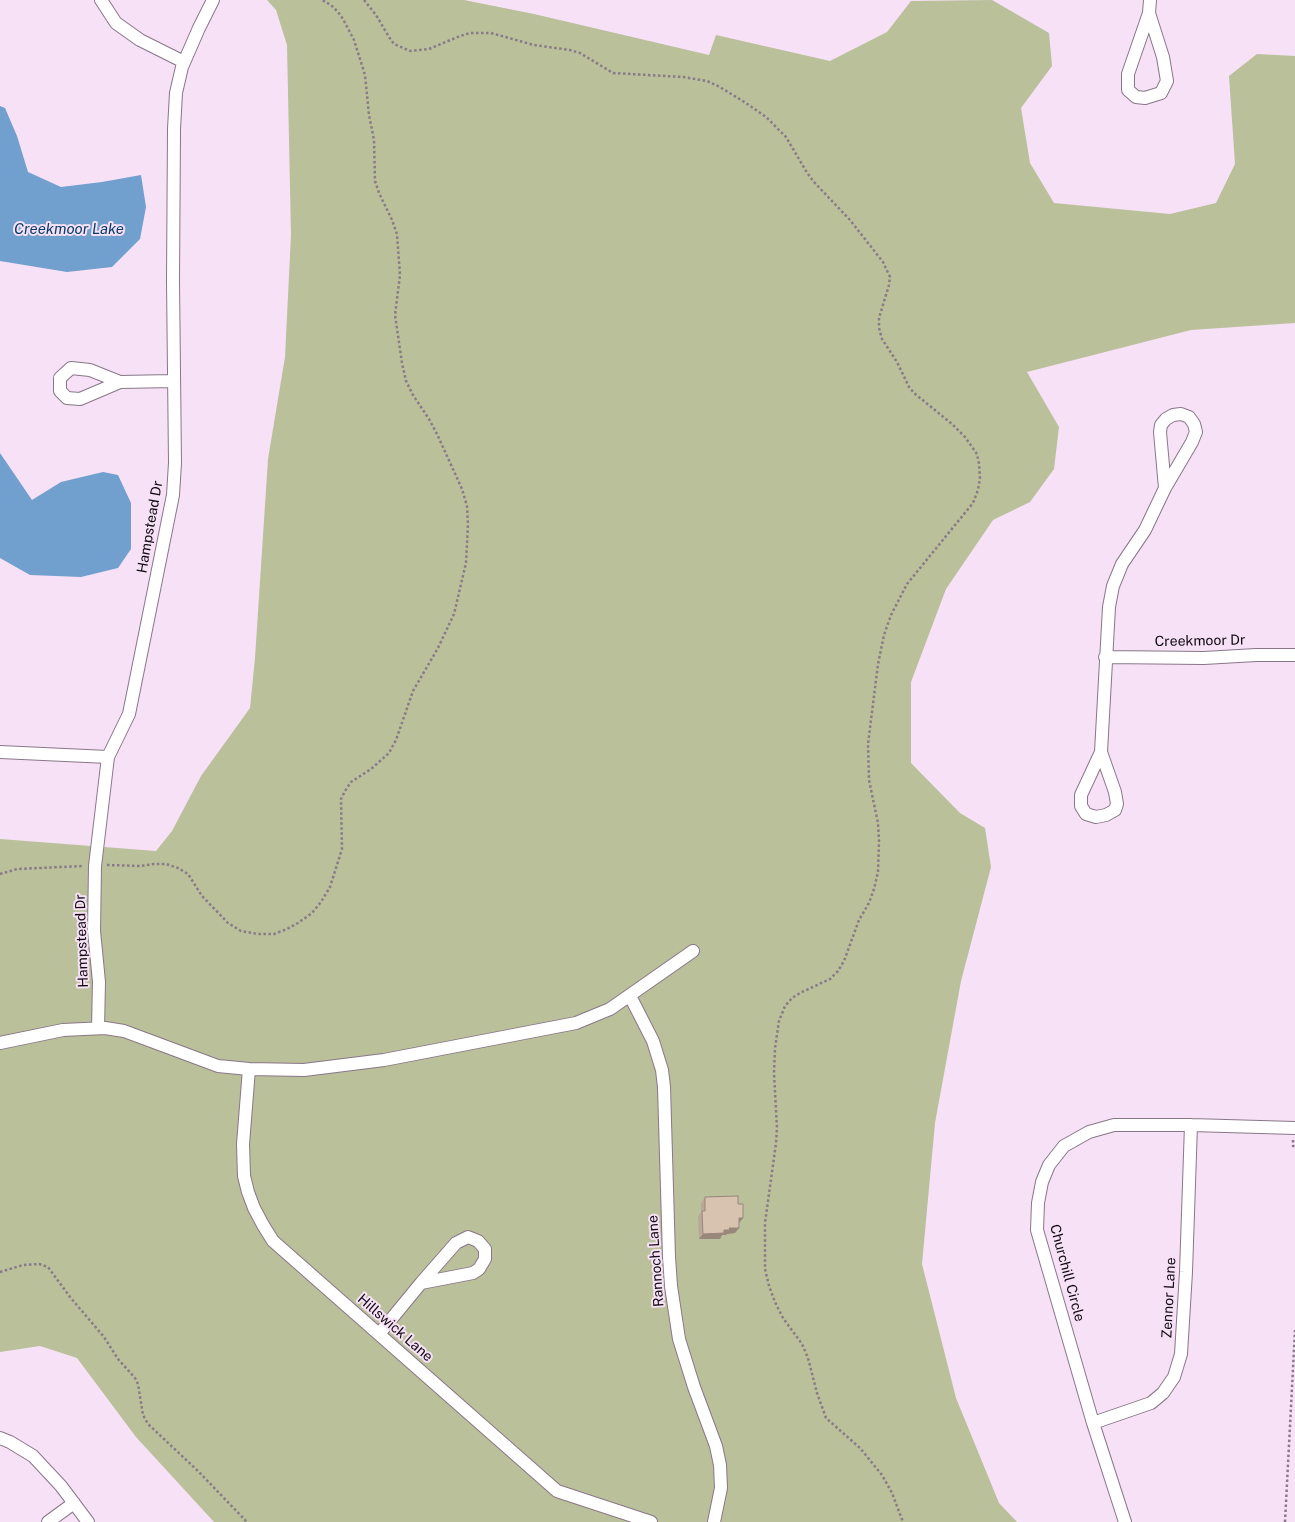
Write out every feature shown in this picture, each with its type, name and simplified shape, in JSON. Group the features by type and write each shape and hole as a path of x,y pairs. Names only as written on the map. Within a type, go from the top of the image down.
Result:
{"street":[{"path":"101,0 116,22 140,40 184,62"},
{"path":"110,0 111,16"},
{"name":"Hampstead Dr","path":"98,1028 99,982 94,931 95,866 108,757 129,714 173,496 175,463 174,129 176,93 184,62 212,0"},
{"path":"1150,6 1167,81 1162,93 1145,98 1136,97 1128,90 1128,74 1150,6"},
{"path":"120,382 174,381"},
{"path":"1101,752 1081,795 1081,806 1086,814 1096,817 1106,816 1114,810 1117,804 1115,792 1101,752 1105,657 1112,586 1122,564 1148,523 1164,488 1192,442 1196,432 1194,424 1189,417 1181,414 1173,415 1161,425 1164,488"},
{"name":"Creekmoor Dr","path":"1105,657 1204,658 1295,655"},
{"path":"0,752 108,757"},
{"path":"0,1043 63,1030 98,1028 124,1031 218,1066 249,1069 304,1070 375,1061 576,1023 610,1009 693,951"},
{"name":"Rannoch Lane","path":"630,996 653,1041 662,1070 671,1286 679,1339 694,1387 716,1446 720,1465 720,1488 714,1522"},
{"name":"Hillswick Lane","path":"249,1069 243,1144 244,1176 248,1192 262,1226 273,1241 557,1491 651,1522"},
{"name":"Churchill Circle","path":"1125,1522 1093,1422 1037,1230 1038,1203 1048,1165 1064,1146 1088,1132 1114,1125 1295,1128"},
{"name":"Zennor Lane","path":"1093,1422 1151,1403 1163,1393 1174,1377 1181,1354 1186,1272 1190,1125"},
{"path":"379,1334 421,1283 456,1243 468,1237 478,1241 485,1249 485,1259 479,1269 473,1273 421,1283"},
{"path":"0,1438 33,1456 61,1486 88,1522"},
{"path":"48,1522 74,1503"}],"path":[{"path":"0,874 17,869 166,864 188,874 202,896 228,923 241,931 274,934 298,923 312,913 330,887 342,849 341,800 345,790 351,782 371,769 389,753 396,740 413,691 438,648 454,614 466,563 467,506 462,489 430,419 413,395 406,381 395,315 400,275 397,234 375,181 374,140 369,115 365,75 354,40 343,19 331,5 322,0"},
{"path":"364,0 394,44 410,51 429,49 460,36 491,33 534,45 580,53 613,73 683,77 707,81 760,112 786,137 813,181 850,220 883,262 890,277 879,318 882,339 914,394 952,424 965,437 976,454 980,478 973,503 908,584 891,615 884,635 878,664 868,744 869,780 878,823 879,841 878,872 874,889 838,972 830,979 800,992 785,1006 779,1021 775,1048 774,1073 777,1128 764,1223 764,1261 769,1286 783,1318 802,1344 826,1418 860,1448 882,1475 892,1492 903,1522"},
{"path":"0,1272 23,1265 39,1264 48,1267 70,1297 104,1337 118,1359 135,1378 138,1384 143,1415 148,1424 248,1522"},
{"path":"1285,1522 1295,1330"}],"green space":[{"path":"267,0 464,0 534,14 709,55 716,35 830,61 887,32 911,1 992,0 1049,33 1052,66 1021,108 1030,163 1054,203 1170,214 1216,203 1235,164 1229,76 1257,54 1295,56 1295,323 1191,330 1027,372 1059,427 1054,469 1030,502 993,520 946,589 911,682 911,763 960,813 985,828 991,867 961,981 935,1123 922,1264 956,1398 999,1503 1017,1522 214,1522 136,1437 77,1358 40,1346 0,1352 0,839 156,851 172,831 201,776 250,708 268,459 285,357 291,235 287,45 276,10"}],"water":[{"name":"Creekmoor Lake","path":"0,106 5,108 17,136 28,172 61,187 141,175 146,207 140,239 112,267 67,272 0,261"},
{"path":"0,453 32,500 61,482 103,472 118,475 131,503 131,549 118,568 81,577 30,575 0,558"}],"building":[{"path":"738,1196 738,1204 743,1204 743,1218 739,1218 739,1228 729,1228 730,1230 724,1230 724,1233 703,1234 702,1211 705,1211 705,1197"}]}
